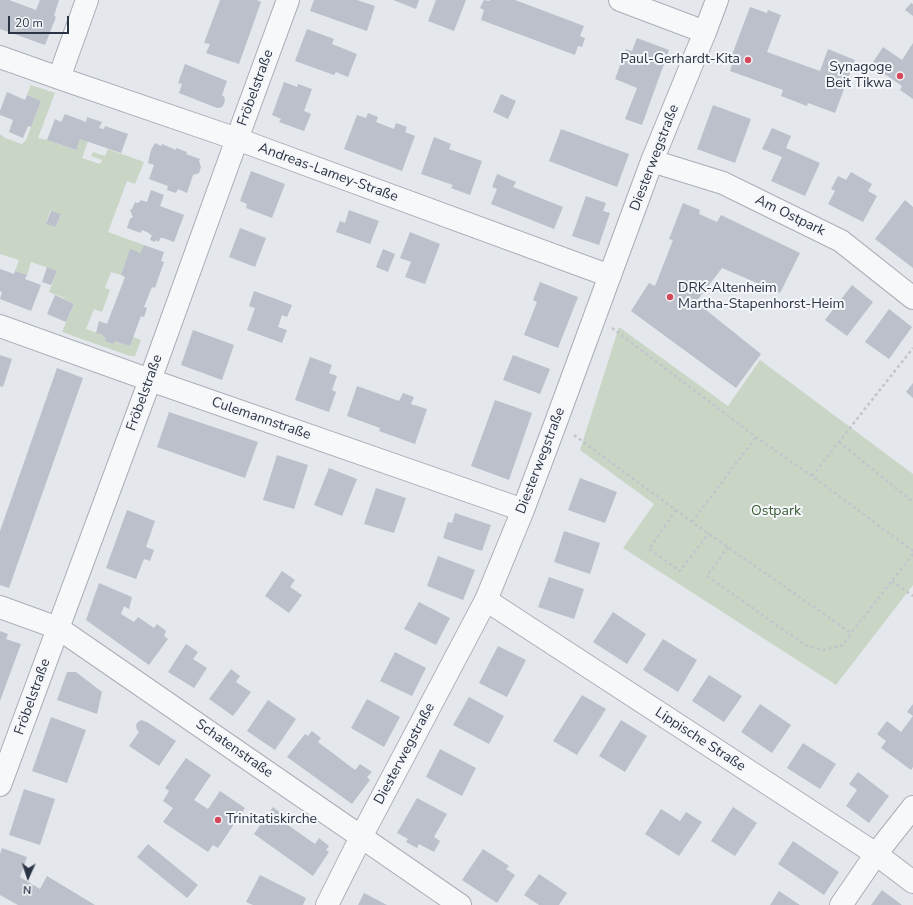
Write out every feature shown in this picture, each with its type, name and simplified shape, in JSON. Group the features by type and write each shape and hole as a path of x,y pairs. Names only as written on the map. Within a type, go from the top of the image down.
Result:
{"street":[{"path":"59,78 87,0"},
{"name":"Fröbelstraße","path":"0,785 150,380 288,0"},
{"path":"620,0 705,32"},
{"name":"Diesterwegstraße","path":"327,905 361,837 486,600 523,510 596,316 652,161 717,0"},
{"name":"Andreas-Lamey-Straße","path":"0,57 237,139 610,276"},
{"name":"Am Ostpark","path":"652,161 723,183 840,242 913,298"},
{"name":"Culemannstraße","path":"0,326 523,510"},
{"name":"Lippische Straße","path":"486,600 876,854 913,882"},
{"name":"Schatenstraße","path":"0,606 58,628 460,905"},
{"path":"840,905 876,854 913,807"}],"path":[{"path":"596,316 913,553 843,645 824,650 805,644 707,576 728,547"},
{"path":"812,476 913,348"},
{"path":"556,422 692,522 709,532 728,547 851,633"},
{"path":"692,522 756,437"},
{"path":"839,442 913,502"},
{"path":"676,510 649,549 680,571 709,532"},
{"path":"892,581 913,596"}],"green space":[{"path":"31,85 55,93 38,138 75,150 80,139 88,141 82,158 100,164 102,160 91,156 93,152 105,156 108,149 144,162 135,184 127,181 108,232 144,245 140,253 130,250 121,275 111,272 105,288 110,290 102,312 94,309 86,329 103,335 103,337 106,338 105,341 113,344 115,341 130,346 133,337 141,340 135,356 130,356 62,332 74,304 49,292 57,271 31,262 27,275 15,271 19,260 0,254 0,134 5,138 22,144 26,140 41,101 27,95","holes":["50,211 61,215 56,227 46,223"]},
{"name":"Ostpark","path":"619,327 728,406 760,360 913,474 913,585 836,685 623,548 654,504 580,450"}],"building":[{"path":"0,0 9,0 36,10 40,0 59,0 54,16 56,17 45,45 0,29"},
{"path":"220,0 257,0 261,2 239,64 206,53 210,44 204,43"},
{"path":"314,0 357,0 375,6 367,31 310,11"},
{"path":"393,0 419,0 416,9"},
{"path":"436,0 466,0 454,31 428,21"},
{"path":"484,0 515,0 584,26 580,36 585,38 582,47 578,46 575,55 481,20 484,10 480,8"},
{"path":"911,3 913,4 913,16 905,10"},
{"path":"750,7 767,13 768,10 781,15 767,52 820,71 828,49 855,60 835,113 808,103 807,106 781,96 783,90 730,71 733,61 730,60"},
{"path":"307,29 334,39 332,44 357,54 348,77 336,72 334,75 295,61"},
{"path":"637,38 669,50 642,125 625,119 637,88 615,79 626,49 632,51"},
{"name":"Synagoge Beit Tikwa","path":"913,43 913,99 900,90 902,86 871,65 883,47 902,60"},
{"path":"185,64 227,81 222,95 225,100 222,107 217,108 179,93 182,84 178,83"},
{"path":"284,82 297,87 298,84 312,89 304,111 311,114 304,131 279,122 281,119 272,115"},
{"path":"7,92 25,100 27,95 41,101 31,127 28,126 23,138 9,132 13,120 0,115"},
{"path":"501,94 516,101 508,119 493,112"},
{"path":"713,105 751,119 735,163 697,149"},
{"path":"368,113 378,117 376,122 394,129 396,123 407,127 405,132 415,136 402,171 344,149 357,115 366,118"},
{"path":"65,114 86,122 87,117 102,122 99,128 104,129 105,126 128,134 121,153 80,139 76,150 47,140 55,119 61,122"},
{"path":"772,128 791,136 786,148 820,163 805,196 771,181 782,157 762,149"},
{"path":"561,129 629,154 617,187 549,161"},
{"path":"434,137 451,144 449,149 482,161 470,195 451,188 453,185 421,174"},
{"path":"155,143 161,146 162,144 176,150 176,148 187,152 186,154 200,159 199,161 201,167 199,173 193,175 187,193 178,189 176,193 167,190 168,186 149,179 154,165 148,163 151,150"},
{"path":"251,171 285,184 272,218 246,208 247,204 240,201"},
{"path":"851,172 872,184 868,191 877,196 863,222 828,204 835,191 831,189 838,176 846,180"},
{"path":"497,174 516,182 513,187 563,207 554,229 491,204 497,189 492,187"},
{"path":"151,190 164,195 160,206 184,215 174,242 160,238 159,242 156,240 155,242 150,240 152,235 149,233 142,230 141,233 127,228 130,219 133,217 130,210 135,202 140,202 140,200 147,202"},
{"path":"586,196 606,203 603,211 610,213 599,245 572,236"},
{"path":"905,200 913,207 913,268 875,239"},
{"name":"DRK-Altenheim Martha-Stapenhorst-Heim","path":"683,203 700,210 699,214 717,222 721,215 800,253 780,293 722,268 696,302 761,354 736,388 631,311 649,283 655,286 673,240 669,239"},
{"path":"349,210 379,221 370,244 336,232 340,221 345,223"},
{"path":"51,211 61,214 56,227 46,224"},
{"path":"240,228 266,238 255,267 229,257"},
{"path":"410,232 440,244 425,284 405,277 411,262 400,258"},
{"path":"144,245 164,252 161,261 164,262 155,288 152,287 144,307 147,308 144,317 141,316 130,346 115,341 113,344 105,341 106,338 103,337 103,335 96,333 99,321 107,324 125,277 121,275 130,249 140,253"},
{"path":"383,249 395,254 388,272 376,267"},
{"path":"47,267 57,271 51,285 42,282"},
{"path":"0,269 14,274 15,271 27,275 25,279 41,285 31,311 0,299 2,292 0,291"},
{"path":"540,282 578,297 558,348 524,335 537,302 533,300"},
{"path":"852,285 873,302 847,336 825,320"},
{"path":"254,291 292,305 287,317 282,315 278,327 287,330 282,343 247,330 255,308 249,306"},
{"path":"55,295 74,304 66,322 47,314"},
{"path":"889,309 912,327 889,359 865,342"},
{"path":"193,330 234,345 222,380 181,365"},
{"path":"0,355 12,359 3,387 0,386"},
{"path":"513,355 550,369 540,394 503,380"},
{"path":"310,357 332,365 329,373 337,376 332,390 336,392 329,412 295,400"},
{"path":"57,368 83,378 9,588 0,585 0,531"},
{"path":"913,383 913,398 906,392"},
{"path":"357,386 399,401 403,393 414,397 411,404 427,409 415,444 379,431 380,428 347,416"},
{"path":"495,400 532,413 509,480 471,466"},
{"path":"169,412 258,442 245,478 157,447"},
{"path":"277,455 308,465 294,509 263,500"},
{"path":"329,468 357,479 342,516 314,505"},
{"path":"580,478 617,492 605,523 568,510"},
{"path":"376,488 406,498 394,533 364,524"},
{"path":"127,510 155,521 146,547 154,550 150,561 144,559 136,579 106,568"},
{"path":"455,513 491,525 482,551 443,538 448,522 452,523"},
{"path":"564,531 600,543 590,574 554,562"},
{"path":"438,556 475,570 463,600 427,586"},
{"path":"282,571 295,580 290,587 302,595 289,613 265,596"},
{"path":"549,577 584,589 574,619 538,607"},
{"path":"99,583 132,597 129,609 124,606 121,614 134,622 138,617 154,628 157,624 166,631 164,636 168,639 149,665 86,620"},
{"path":"419,602 450,618 436,645 404,629"},
{"path":"613,612 646,634 627,664 593,642"},
{"path":"0,631 8,634 6,639 21,644 0,701"},
{"path":"663,639 697,660 678,692 643,670"},
{"path":"186,644 198,652 193,659 207,668 194,688 168,672"},
{"path":"498,646 526,660 507,697 479,683"},
{"path":"395,652 426,668 412,696 380,681"},
{"path":"231,669 240,676 236,682 251,692 233,716 209,699"},
{"path":"67,672 76,672 102,692 97,714 57,700"},
{"path":"709,675 742,696 724,722 692,701"},
{"path":"582,695 606,709 577,755 553,741"},
{"path":"469,697 504,716 489,744 453,725"},
{"path":"367,699 400,717 384,747 351,728"},
{"path":"268,700 296,719 275,750 247,731"},
{"path":"760,704 791,725 772,753 741,732"},
{"path":"913,704 913,716 907,712"},
{"path":"913,716 913,767 911,770 881,748 886,741 877,734 887,721 901,732"},
{"path":"51,717 86,730 67,783 32,771"},
{"path":"141,720 147,722 176,741 159,766 129,746 139,732 136,726"},
{"path":"621,720 647,736 625,772 599,756"},
{"path":"312,731 321,738 318,742 355,770 360,764 372,772 367,777 370,780 352,804 287,757 305,734 308,736"},
{"path":"803,743 836,764 820,789 787,768"},
{"path":"440,749 476,768 462,796 426,777"},
{"path":"186,758 211,775 194,800 208,809 220,791 245,808 218,848 213,845 208,852 163,822 173,808 163,801 169,791 165,788"},
{"path":"858,772 889,796 869,823 846,806 857,790 849,784"},
{"path":"24,789 55,799 40,845 9,835"},
{"path":"417,798 447,814 434,837 440,841 434,852 419,844 417,848 406,842 408,839 397,833"},
{"path":"273,807 285,816 282,821 315,844 319,838 329,846 326,850 329,852 313,876 254,834"},
{"path":"733,807 757,823 735,856 711,841"},
{"path":"661,809 680,821 686,812 702,822 679,856 645,834"},
{"path":"793,841 839,872 824,895 778,864"},
{"path":"148,844 198,885 187,898 137,857"},
{"path":"2,848 27,857 20,877 40,889 47,876 95,905 18,905 0,895 0,854"},
{"path":"483,849 509,866 506,869 515,875 497,903 462,880"},
{"path":"539,874 567,893 559,905 539,905 524,895"},
{"path":"260,875 306,898 303,905 253,905 246,902"},
{"path":"882,890 902,905 871,905"},
{"path":"779,891 800,905 770,905"},
{"path":"364,893 387,905 358,905"}],"place":[{"name":"Paul-Gerhardt-Kita","path":"748,60"},
{"name":"Synagoge Beit Tikwa","path":"900,76"},
{"name":"DRK-Altenheim Martha-Stapenhorst-Heim","path":"670,297"},
{"name":"Trinitatiskirche","path":"218,820"}]}
